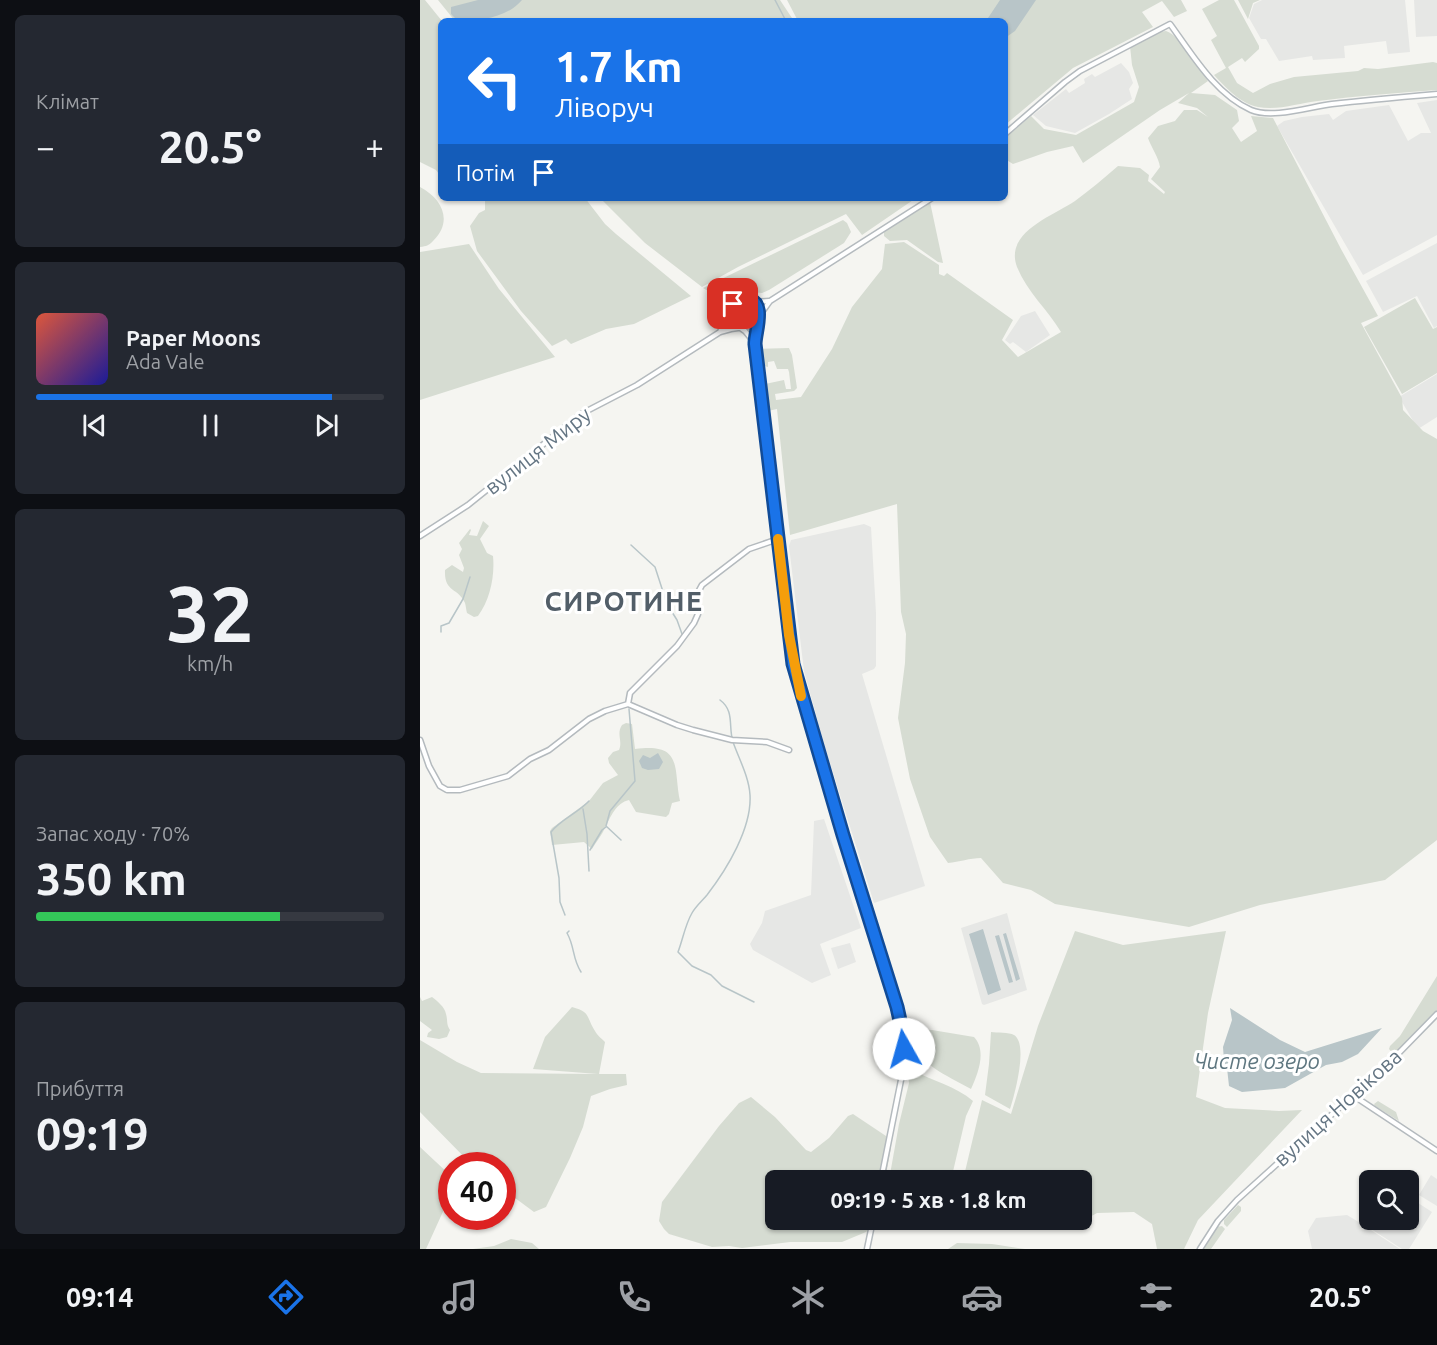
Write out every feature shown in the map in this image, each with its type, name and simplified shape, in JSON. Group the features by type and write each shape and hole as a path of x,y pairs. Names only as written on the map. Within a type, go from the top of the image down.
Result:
{"street":[{"path":"1008,131 1080,71 1170,24 1212,79 1235,101 1257,112 1284,112 1335,104 1437,94"},
{"path":"720,332 752,326 770,302 927,201"},
{"path":"720,332 733,304 739,299 770,302"},
{"path":"753,302 758,309 755,344 789,635 800,692 882,956 903,1034 903,1065 884,1170"},
{"path":"729,312 734,325"},
{"path":"726,319 750,336 755,344"},
{"name":"вулиця Миру","path":"420,536 468,505 581,414 637,385 720,332"},
{"path":"628,704 630,693 680,642 694,623 698,614 696,596 702,585 749,549 778,539"},
{"path":"420,740 429,766 440,786 447,790 460,790 508,776 530,759 547,751 589,719 628,704 693,730 732,740 767,742 789,750"},
{"name":"вулиця Новікова","path":"1200,1249 1218,1221 1237,1200 1354,1096 1437,1014"},
{"path":"1354,1096 1437,1151"},
{"path":"867,1249 871,1230"}],"shaded area":[{"path":"420,0 425,0 440,18 438,173 420,162"},
{"path":"438,0 780,0 792,18 453,18"},
{"path":"787,0 1181,0 1187,11 1174,17 1162,1 1142,12 1153,27 1073,68 1008,122 1008,18 796,18"},
{"path":"1219,0 1234,0 1259,46 1259,49 1245,62 1242,58 1228,67 1237,83 1253,93 1270,84 1294,77 1433,62 1437,63 1437,90 1347,98 1273,108 1246,103 1234,95 1214,75 1226,68 1211,40 1217,36 1202,9"},
{"path":"1238,0 1260,0 1253,3 1248,19"},
{"path":"1262,0 1405,0 1410,52 1388,54 1386,41 1344,46 1345,58 1313,60 1312,56 1279,61 1266,39 1261,39 1249,18 1254,4"},
{"path":"1414,0 1437,0 1437,36 1416,37"},
{"path":"1166,31 1178,39 1208,81 1191,93 1215,95 1237,110 1239,121 1232,128 1241,142 1257,131 1251,116 1273,118 1378,316 1361,323 1402,398 1403,410 1423,431 1437,439 1437,840 1385,880 1260,905 1189,927 1055,904 1031,890 1003,883 981,858 948,863 930,837 910,779 898,718 906,634 901,612 897,504 790,535 777,409 763,412 762,393 765,384 784,380 786,389 791,389 789,372 788,369 777,369 774,361 768,362 768,367 762,365 756,349 789,348 797,388 794,391 775,394 776,400 801,397 832,349 852,307 882,269 885,244 904,242 939,265 939,274 944,276 947,273 1013,320 1002,340 1018,357 1061,332 1021,276 1015,255 1017,244 1033,226 1075,201 1118,166 1140,168 1149,175 1148,181 1164,194 1165,192 1151,179 1160,167 1148,138 1158,126 1175,121 1184,110 1197,110 1208,117 1197,108 1178,103 1189,93 1083,163 1073,146 1013,164 1008,161 1008,135 1031,116 1044,129 1076,135 1134,102 1139,87 1132,65 1130,46"},
{"path":"1121,63 1129,72 1133,83 1129,89 1132,99 1109,114 1075,133 1046,126 1033,115 1066,89 1069,93 1085,83 1084,79 1092,74 1095,77"},
{"path":"1437,100 1437,235 1363,275 1277,126 1284,121 1329,114 1333,120 1346,111 1389,105 1408,141 1421,133 1431,133 1417,103"},
{"path":"420,187 435,198 443,211 444,219 439,234 433,241 429,245 420,247"},
{"path":"485,201 587,201 605,224 691,296 634,324 606,329 571,344 566,339 552,346 521,311 477,251 470,226 479,213 485,210"},
{"path":"603,201 912,201 862,235 846,214 702,287 645,243"},
{"path":"930,202 943,263 938,262 907,240 890,241 884,236 884,232"},
{"path":"843,220 851,232 844,243 769,290 762,293 741,291 715,295 703,288"},
{"path":"1437,243 1437,326 1434,328 1417,296 1383,312 1366,281"},
{"path":"469,244 499,289 555,357 420,400 420,252"},
{"path":"1415,298 1433,329 1437,327 1437,373 1402,394 1364,327"},
{"path":"744,300 753,304 757,313 753,322 744,326 735,322 731,313 735,304"},
{"path":"1035,311 1050,335 1026,352 1013,342 1010,344 1005,340 1021,316"},
{"path":"1437,374 1437,417 1418,429 1399,397"},
{"path":"483,521 489,526 480,539 487,553 493,556 493,572 486,603 478,616 474,617 467,613 462,598 447,583 445,570 452,565 463,572 464,568 459,555 462,549 459,543 470,529 469,535 477,536"},
{"path":"864,524 871,527 876,613 876,666 862,674 925,886 874,903 824,744 804,671 789,546 791,540"},
{"path":"626,723 632,724 635,749 651,748 669,754 676,769 680,801 672,803 666,817 636,812 629,800 614,811 592,849 584,842 552,845 550,831 552,828 589,801 603,783 618,775 608,758 613,752 619,750 620,728"},
{"path":"824,819 861,928 820,944 831,975 812,983 753,950 750,944 762,923 765,911 811,895 814,821"},
{"path":"1007,913 1027,990 984,1005 961,928"},
{"path":"1075,931 1123,945 1226,931 1208,1013 1196,1097 1225,1108 1302,1110 1198,1220 1184,1249 1157,1249 1152,1224 1134,1212 1097,1213 1092,1216 1092,1170 965,1170 982,1100 1011,1114 1038,1026"},
{"path":"850,943 856,962 838,969 831,948"},
{"path":"1437,976 1437,1010 1394,1055 1389,1049 1390,1046 1400,1036"},
{"path":"420,997 422,1001 432,997 444,1009 450,1030 447,1037 439,1039 427,1037 432,1030 420,1021"},
{"path":"572,1007 585,1013 605,1042 599,1074 626,1074 627,1085 591,1096 583,1127 546,1207 534,1212 516,1199 516,1152 459,1152 420,1112 420,1040 481,1073 598,1074 533,1069 545,1037"},
{"path":"932,1030 974,1037 978,1043 980,1062 971,1089 934,1068 919,1054 910,1035 913,1032"},
{"path":"991,1032 1012,1034 1018,1040 1019,1070 1010,1109 985,1095"},
{"path":"913,1070 959,1091 973,1101 966,1116 953,1170 891,1170 909,1083 908,1076"},
{"path":"751,1097 775,1117 806,1150 811,1152 829,1138 848,1116 853,1114 886,1136 891,1148 887,1170 765,1170 765,1230 869,1230 842,1242 790,1242 742,1248 712,1247 669,1234 659,1221 662,1202 739,1103"},
{"path":"1378,1101 1396,1112 1399,1121 1375,1106 1374,1104"},
{"path":"420,1147 438,1164 438,1223 426,1249 420,1249"},
{"path":"1431,1175 1437,1179 1437,1206 1419,1195"},
{"path":"1419,1204 1432,1212 1409,1249 1402,1249 1373,1230 1419,1230"},
{"path":"1238,1205 1241,1211 1227,1227 1224,1220"},
{"path":"1347,1215 1359,1223 1359,1230 1370,1230 1400,1249 1312,1249 1308,1231 1316,1218"},
{"path":"1222,1226 1225,1229 1211,1249 1203,1249 1217,1227"},
{"path":"511,1239 532,1243 539,1249 473,1249 494,1246"},
{"path":"957,1243 992,1244 1025,1249 948,1249"}],"water":[{"path":"478,0 522,0 509,11 488,18 455,18 451,14 451,7"},
{"path":"1000,0 1036,0 1015,31 1008,36 1008,18 988,18"},
{"path":"658,753 663,762 659,769 642,768 639,761 643,755 650,758"},
{"path":"983,929 1001,990 988,995 969,934"},
{"path":"1006,933 1020,979 1016,981 1003,934"},
{"path":"999,935 1013,982 1009,983 995,936"},
{"name":"Чисте озеро","path":"1230,1008 1280,1040 1305,1052 1382,1028 1358,1054 1342,1062 1326,1065 1285,1088 1242,1092 1229,1086 1224,1061 1223,1047 1232,1020"}],"waterway":[{"path":"775,0 784,18"},
{"path":"631,545 655,567 667,604 682,634"},
{"path":"441,632 441,626 449,623 463,599 470,577"},
{"path":"720,700 728,709 733,742 749,788 750,808 737,848 715,885 692,913 678,952 692,966 711,975 722,986 754,1002"},
{"path":"621,840 606,826 610,811 635,781 629,709"},
{"path":"565,915 560,902 559,878 551,832 589,801"},
{"path":"583,809 589,871"},
{"path":"590,850 606,827"},
{"path":"569,931 567,933 581,972"}],"slow traffic":[{"path":"778,539 793,664 801,696"}],"district":[{"name":"СИРОТИНЕ","path":"624,602"}],"route":[{"path":"733,304 739,299 746,299 753,302 758,309 755,344 793,664 897,1007 904,1049"}]}
